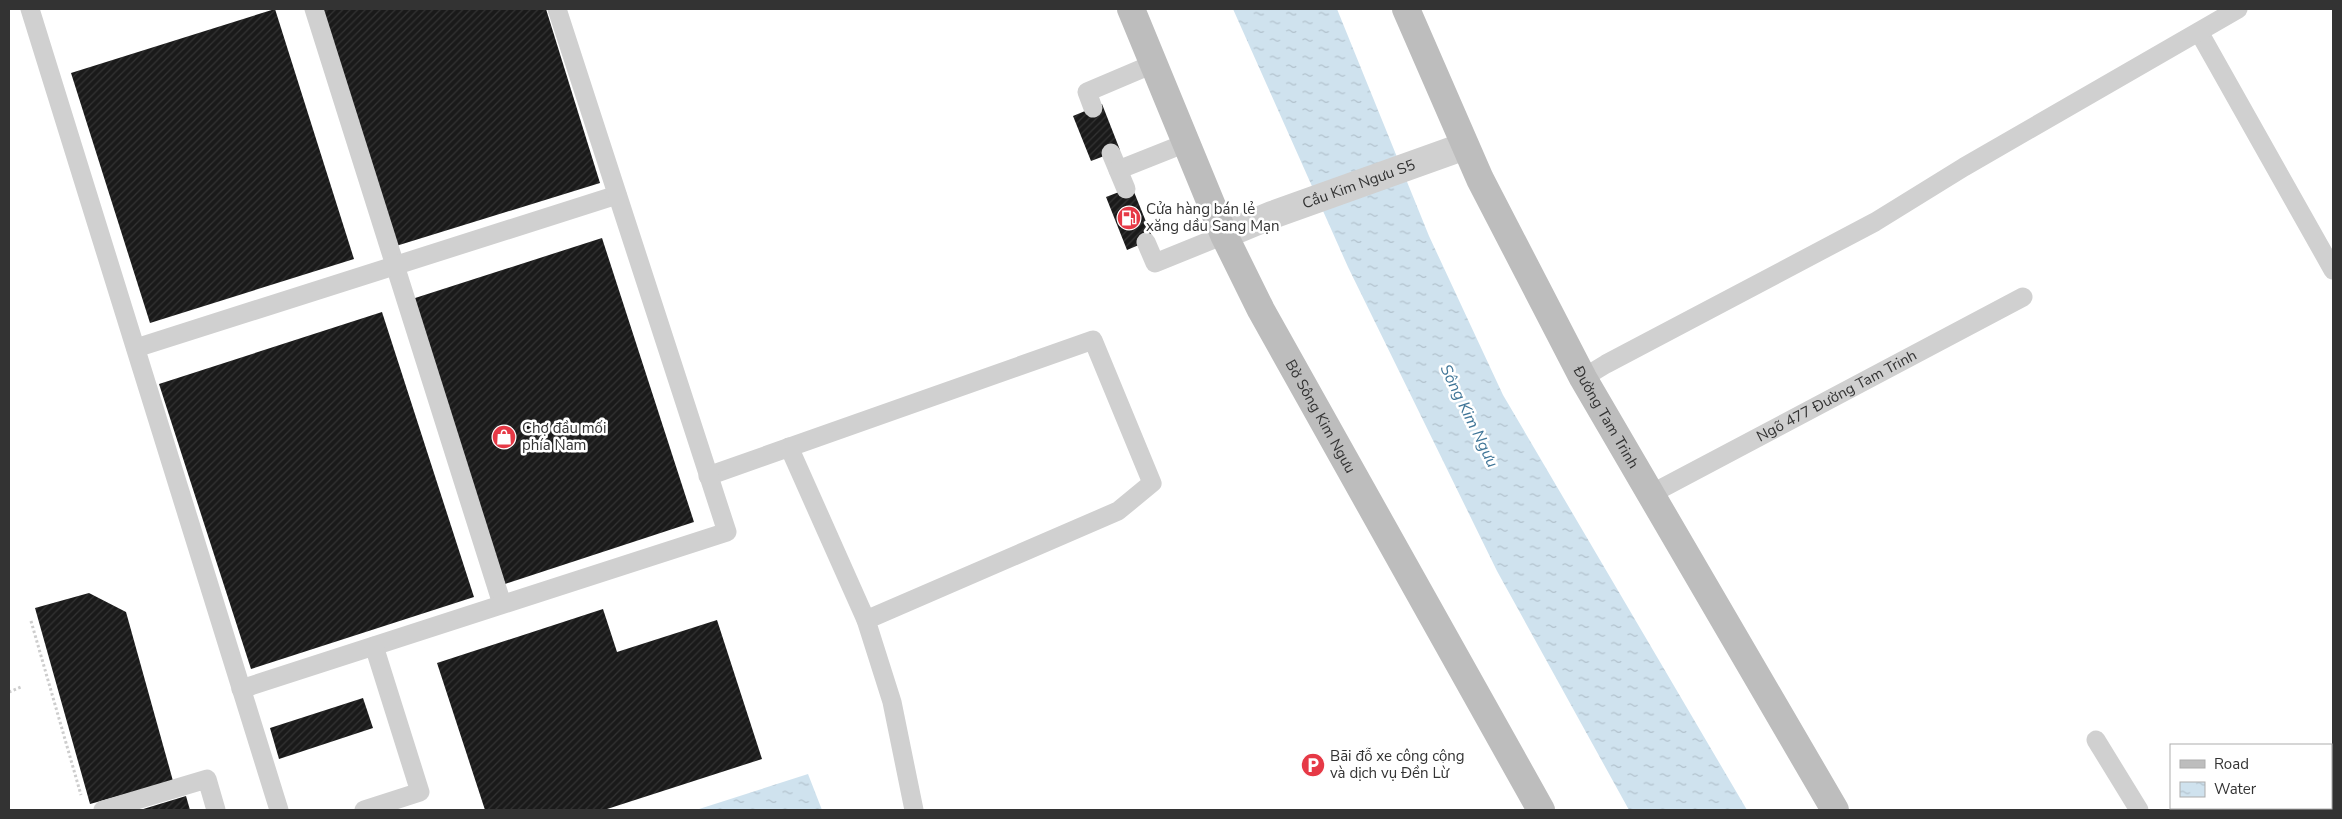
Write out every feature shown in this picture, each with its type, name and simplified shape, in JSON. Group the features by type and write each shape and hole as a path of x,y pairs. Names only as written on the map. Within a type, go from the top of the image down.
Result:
{"street":[{"name":"Bờ Sông Kim Ngưu","path":"1131,9 1224,235 1262,310 1542,810"},
{"name":"Đường Tam Trinh","path":"1406,9 1465,146 1583,378 1835,810"},
{"name":"Cầu Kim Ngưu S5","path":"1224,235 1272,215 1465,146"}],"lane":[{"path":"30,9 279,810"},
{"path":"314,9 502,604"},
{"path":"241,688 726,532 557,9"},
{"path":"1583,378 1615,359 1875,222 1964,167 2238,9"},
{"path":"2198,32 2333,270"},
{"path":"1094,108 1087,92 1153,64"},
{"path":"1126,189 1115,161 1186,143"},
{"path":"136,348 617,195"},
{"path":"1146,242 1155,263 1224,235"},
{"name":"Ngõ 477 Đường Tam Trinh","path":"1651,494 2023,297"},
{"path":"708,476 1093,340 1152,483 1118,511 866,620"},
{"path":"789,447 866,620 892,702 914,810"},
{"path":"364,810 420,792 374,646"},
{"path":"2096,740 2139,810"},
{"path":"103,810 207,779 216,810"}],"path":[{"path":"31,621 83,801"},
{"path":"9,692 21,687"}],"water":[{"name":"Sông Kim Ngưu","path":"1233,9 1337,9 1429,236 1503,395 1747,810 1629,810 1497,571 1348,267"},
{"path":"808,774 822,810 696,810"}],"building":[{"path":"275,9 354,259 150,323 71,73"},
{"path":"322,9 546,9 600,183 396,246"},
{"path":"1102,104 1120,150 1091,161 1073,116"},
{"name":"Cửa hàng bán lẻ xăng dầu Sang Mạn","path":"1132,187 1153,239 1127,250 1106,197"},
{"path":"602,238 694,522 505,584 412,299"},
{"path":"382,312 474,597 251,669 159,384"},
{"path":"89,593 126,612 173,781 90,804 35,608"},
{"path":"603,609 617,652 717,620 762,759 604,810 485,810 437,663"},
{"path":"363,698 373,728 279,759 270,728"},
{"path":"186,796 190,810 140,810"}],"place":[{"name":"Cửa hàng bán lẻ xăng dầu Sang Mạn","path":"1129,218"},
{"name":"Chợ đầu mối phía Nam","path":"504,437"},
{"name":"Bãi đỗ xe công cộng và dịch vụ Đền Lừ","path":"1313,765"}]}
